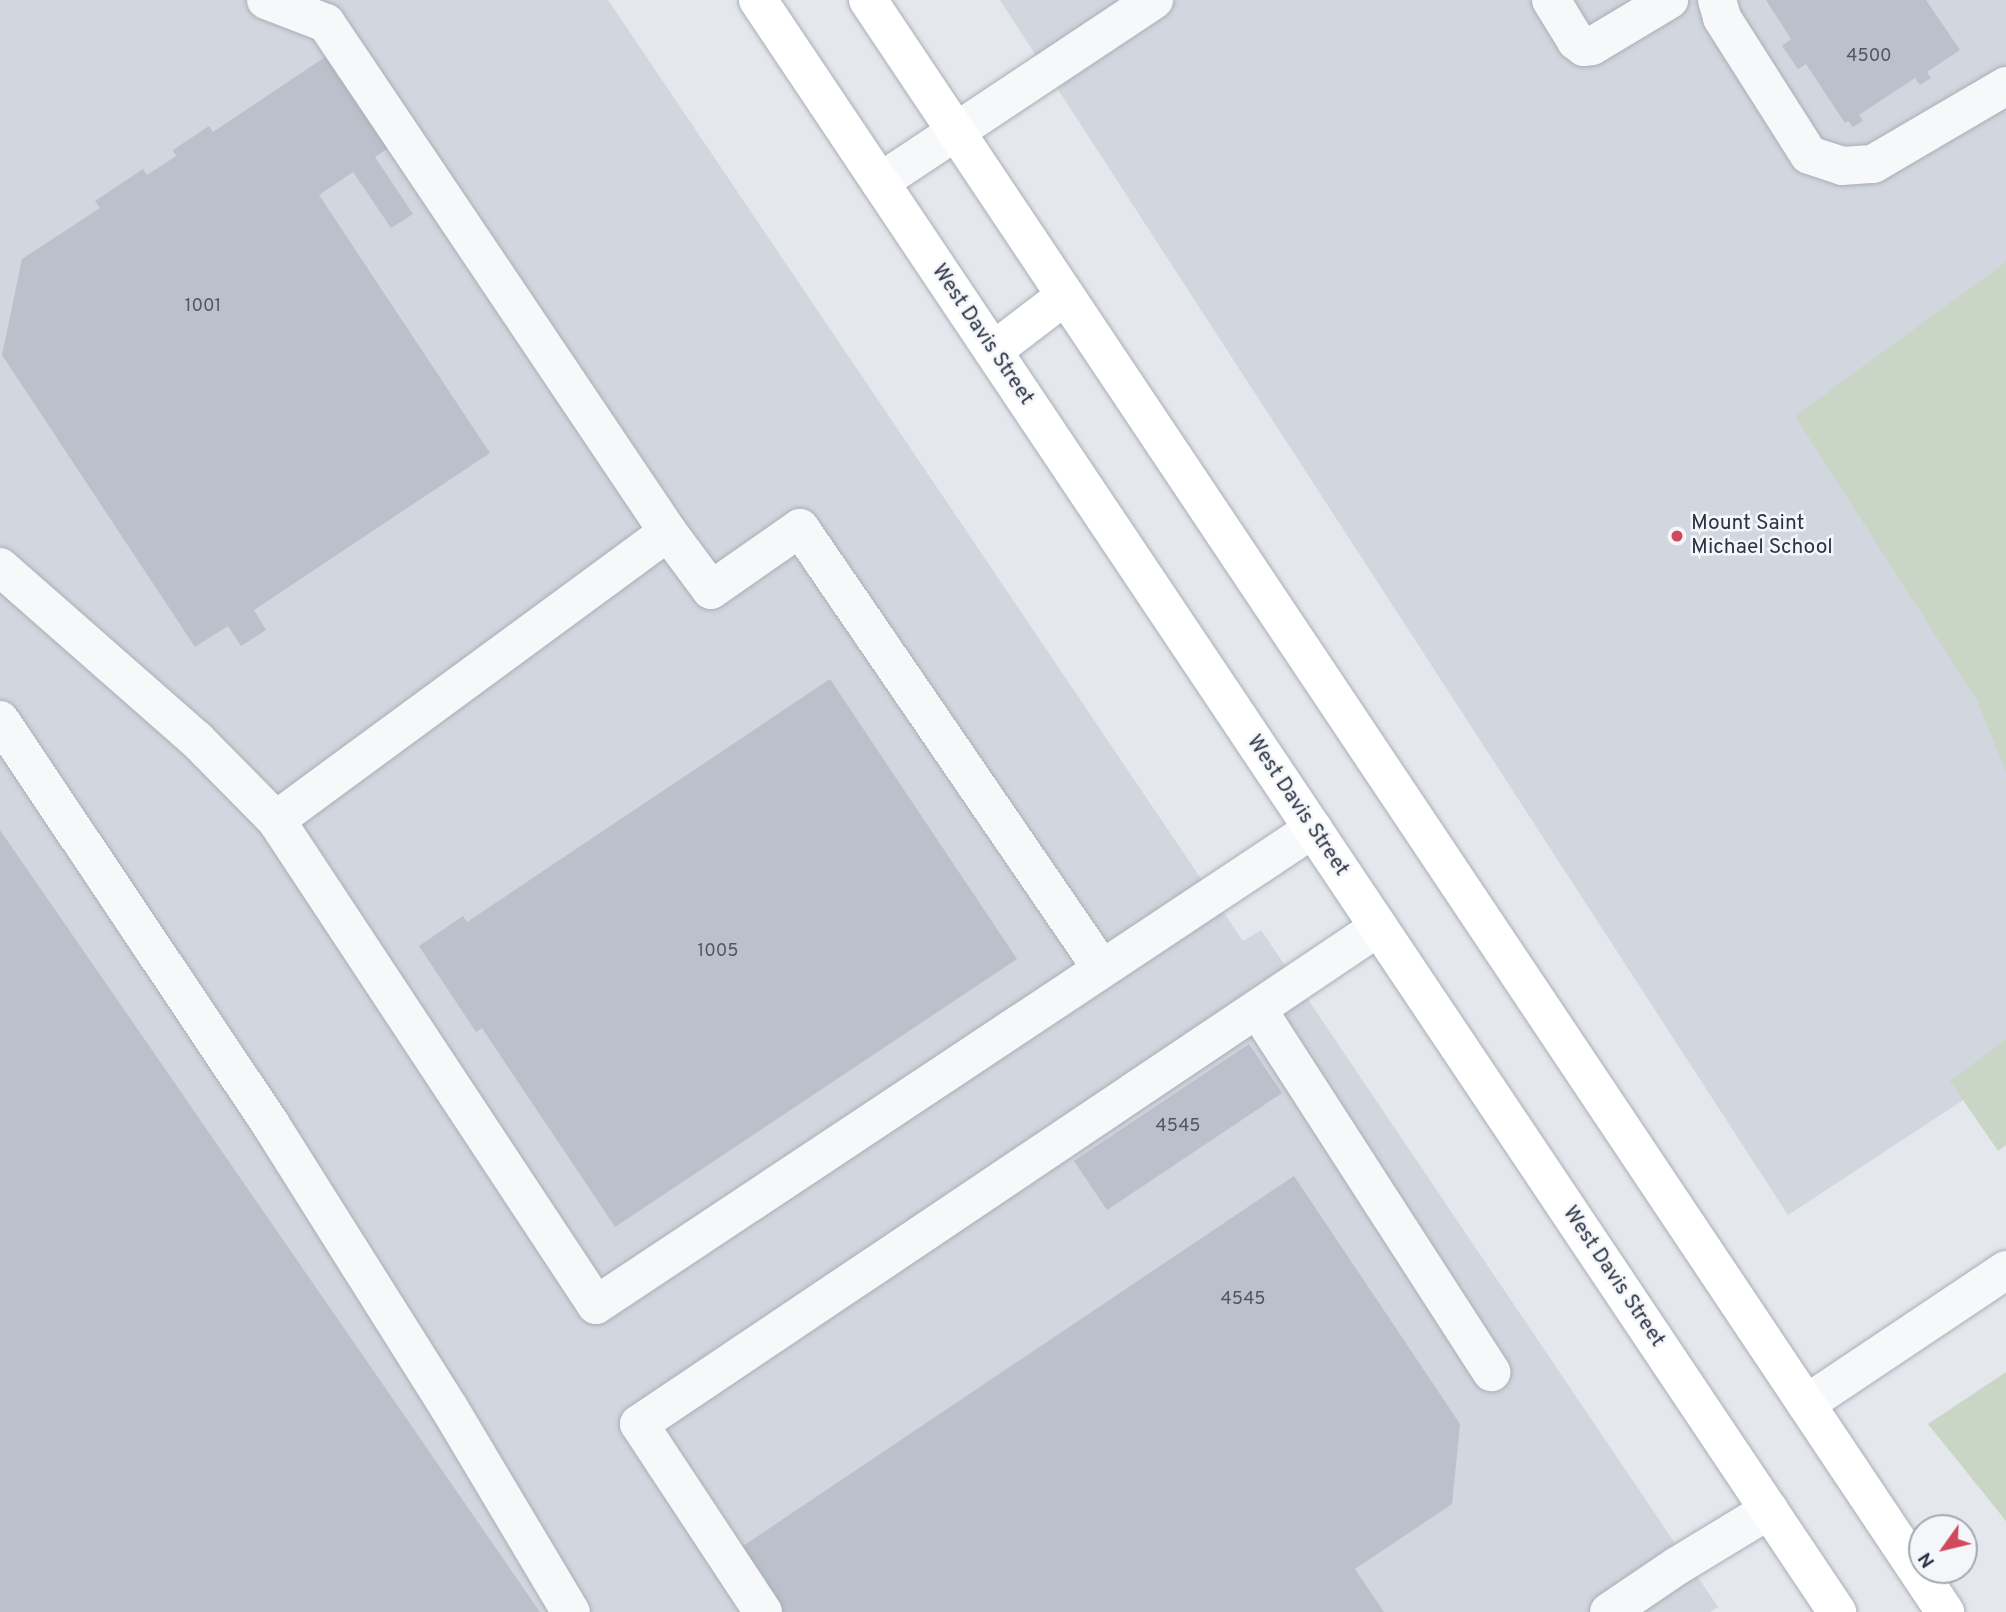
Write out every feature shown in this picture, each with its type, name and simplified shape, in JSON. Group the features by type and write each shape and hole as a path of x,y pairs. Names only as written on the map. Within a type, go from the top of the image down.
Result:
{"main road":[{"name":"West Davis Street","path":"758,0 1837,1612"},
{"path":"868,0 1945,1612"},
{"path":"993,351 1065,296"}],"lane":[{"path":"266,0 326,23 668,532 711,590 800,528 1102,969"},
{"path":"880,182 1154,0"},
{"path":"1552,0 1576,41 1584,47 1592,46 1669,0"},
{"path":"1717,0 1722,18 1808,155 1842,166 1873,164 2006,86"},
{"path":"276,820 668,532"},
{"path":"0,567 197,740 276,820 596,1305 1313,829"},
{"path":"0,720 271,1125 448,1406 571,1612"},
{"path":"763,1612 639,1424 1379,927"},
{"path":"1258,1010 1491,1372"},
{"path":"1806,1404 2006,1270"},
{"path":"1609,1612 1676,1566 1769,1510"}],"shaded area":[{"path":"0,0 608,0 1243,941 1261,930 1718,1607 1710,1612 0,1612"},
{"name":"Mount Saint Michael School","path":"1000,0 2006,0 2006,1072 1788,1215"}],"green space":[{"path":"2006,262 2006,772 1978,702 1795,416"},
{"path":"2006,1039 2006,1145 1998,1151 1950,1081"},
{"path":"2006,1372 2006,1521 1928,1424"}],"building":[{"path":"1766,0 1926,0 1960,50 1927,72 1931,78 1920,85 1915,78 1859,115 1863,121 1853,127 1848,121 1845,123 1806,64 1798,69 1782,46 1791,39"},
{"path":"328,55 390,147 375,157 413,214 391,228 353,172 319,195 490,453 254,610 266,630 241,646 228,626 195,647 2,355 22,259 100,208 95,201 143,169 147,175 176,156 173,150 209,126 213,132"},
{"path":"830,679 1017,959 615,1227 482,1028 476,1032 419,946 463,916 467,922"},
{"path":"0,830 540,1612 0,1612"},
{"path":"1249,1044 1282,1093 1107,1210 1074,1161"},
{"path":"1294,1176 1460,1424 1452,1504 1355,1569 1384,1612 783,1612 740,1548"}],"place":[{"name":"Mount Saint Michael School","path":"1677,536"}]}
